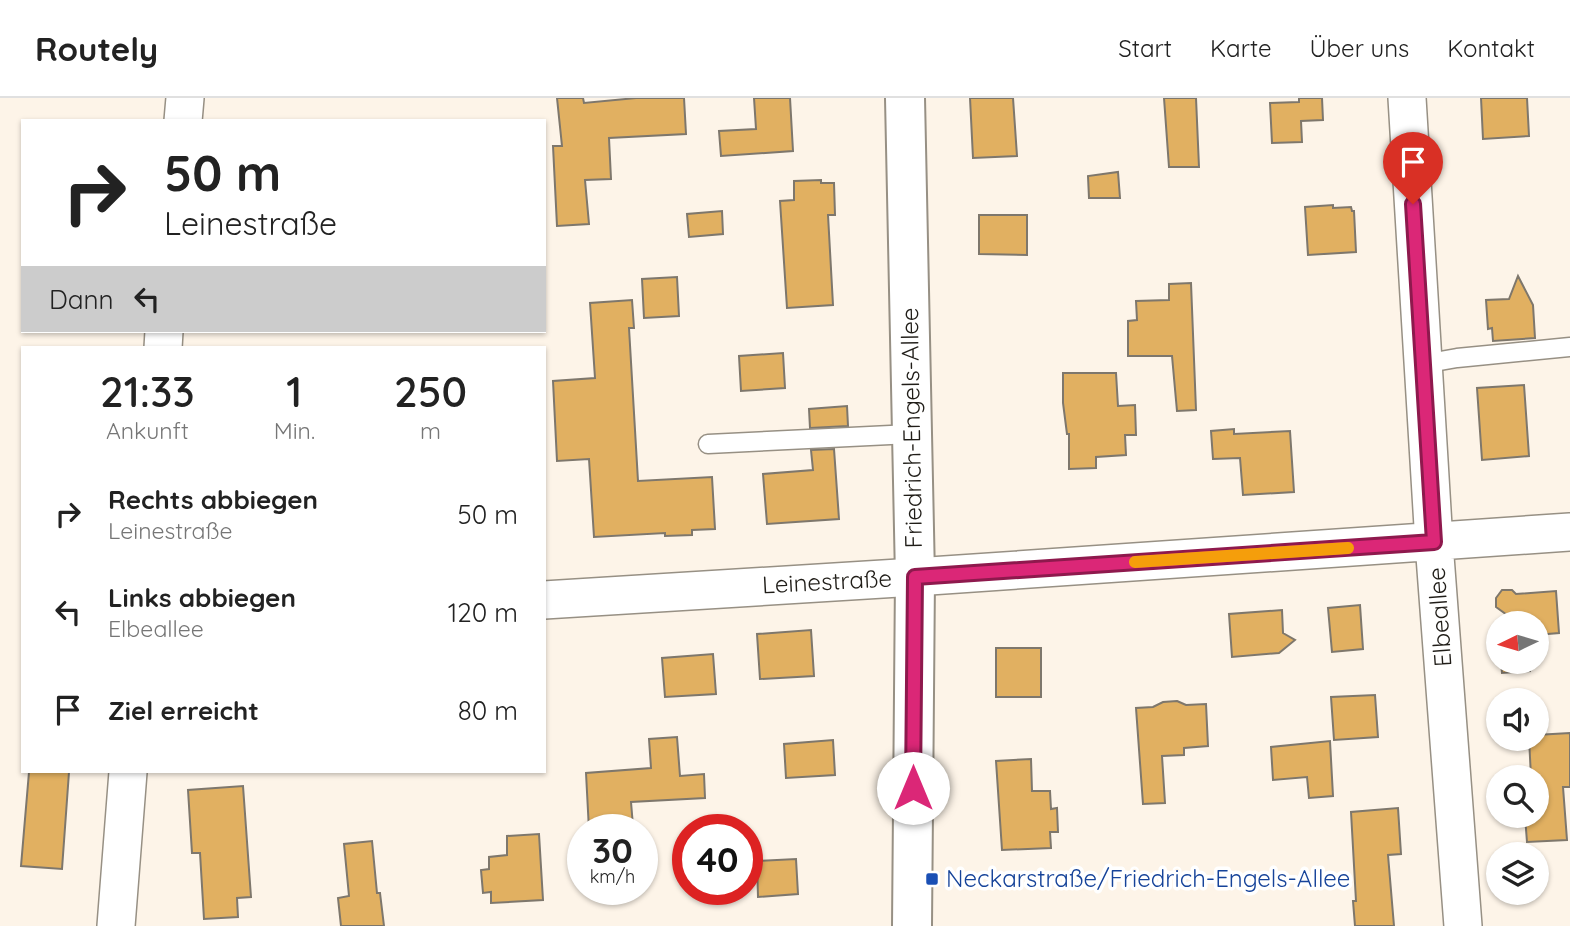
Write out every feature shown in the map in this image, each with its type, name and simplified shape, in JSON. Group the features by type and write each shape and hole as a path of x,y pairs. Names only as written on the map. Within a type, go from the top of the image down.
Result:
{"street":[{"path":"183,119 185,98"},
{"name":"Friedrich-Engels-Allee","path":"905,98 915,577 912,926"},
{"name":"Elbeallee","path":"1407,98 1434,542 1463,926"},
{"name":"Leinestraße","path":"546,600 1570,532"},
{"path":"116,926 128,773"}],"lane":[{"path":"1423,364 1570,347"},
{"path":"708,444 911,434"}],"building":[{"path":"557,98 583,98 584,103 636,98 684,98 686,134 609,138 611,179 585,180 589,224 557,226 553,146 562,146"},
{"path":"754,98 790,98 793,151 721,156 719,131 756,129"},
{"path":"970,98 1013,98 1017,156 973,158"},
{"path":"1164,98 1196,98 1199,167 1169,167"},
{"path":"1299,98 1322,98 1323,120 1301,121 1302,142 1272,143 1270,103 1299,102"},
{"path":"1481,98 1527,98 1529,136 1483,139"},
{"path":"1118,172 1120,198 1089,198 1088,176"},
{"path":"821,180 821,183 834,183 835,215 828,215 833,305 787,308 780,201 794,200 794,181"},
{"path":"1333,205 1333,208 1351,207 1354,211 1356,252 1308,255 1305,207"},
{"path":"722,211 723,234 689,237 687,214"},
{"path":"979,215 1027,215 1027,255 979,254"},
{"path":"1518,276 1533,305 1535,338 1493,341 1492,328 1488,329 1486,300 1509,299"},
{"path":"677,277 679,316 644,318 642,279"},
{"path":"1191,283 1196,410 1177,411 1172,356 1128,356 1128,321 1137,320 1136,301 1169,300 1169,284"},
{"path":"632,300 634,328 629,328 638,481 712,477 715,529 692,530 692,535 665,536 665,533 594,537 589,459 557,461 553,381 595,378 590,303"},
{"path":"783,353 785,388 741,391 739,356"},
{"path":"1063,373 1116,373 1118,406 1135,405 1136,435 1125,435 1126,455 1096,457 1096,468 1069,469 1069,434 1063,403"},
{"path":"1524,385 1529,456 1482,460 1477,388"},
{"path":"847,406 848,426 810,428 809,409"},
{"path":"1234,429 1234,434 1290,431 1294,492 1243,495 1240,458 1213,459 1211,431"},
{"path":"834,449 839,519 767,524 763,474 813,470 811,450"},
{"path":"1502,590 1512,590 1516,594 1556,591 1559,633 1549,634 1549,611 1502,611 1496,607 1496,598"},
{"path":"1360,605 1363,649 1332,652 1328,608"},
{"path":"1282,610 1283,633 1295,640 1279,653 1232,657 1229,614"},
{"path":"811,630 814,676 760,679 757,634"},
{"path":"996,648 1041,648 1041,697 996,697"},
{"path":"713,654 716,694 665,697 662,658"},
{"path":"1375,695 1378,737 1334,740 1331,697"},
{"path":"1177,701 1186,705 1206,704 1208,746 1184,748 1184,755 1162,756 1165,803 1143,804 1136,708"},
{"path":"1570,733 1570,787 1563,787 1567,840 1527,842 1526,828 1549,828 1549,765 1530,765 1530,751 1549,751 1549,734"},
{"path":"677,737 680,776 704,774 705,798 631,802 632,814 588,814 586,773 651,768 649,739"},
{"path":"833,740 835,775 786,778 784,744"},
{"path":"1330,741 1333,796 1309,798 1307,777 1273,780 1271,747"},
{"path":"1031,759 1032,791 1050,791 1051,809 1057,808 1058,832 1050,832 1051,848 1002,850 996,761"},
{"path":"29,773 69,773 62,869 21,866"},
{"path":"243,786 251,897 237,898 238,917 204,919 200,853 192,853 188,790"},
{"path":"1398,808 1401,854 1388,855 1394,926 1355,926 1351,812"},
{"path":"539,834 543,900 491,903 491,892 483,893 481,870 489,869 489,857 507,855 507,836"},
{"path":"372,841 377,893 380,893 384,926 341,926 338,898 349,896 344,844"},
{"path":"796,859 798,894 763,897 763,861"}],"slow traffic":[{"path":"1135,562 1348,548"}],"place":[{"name":"Neckarstraße/Friedrich-Engels-Allee","path":"932,879"}],"route":[{"path":"913,788 915,577 1434,542 1413,204"}]}
